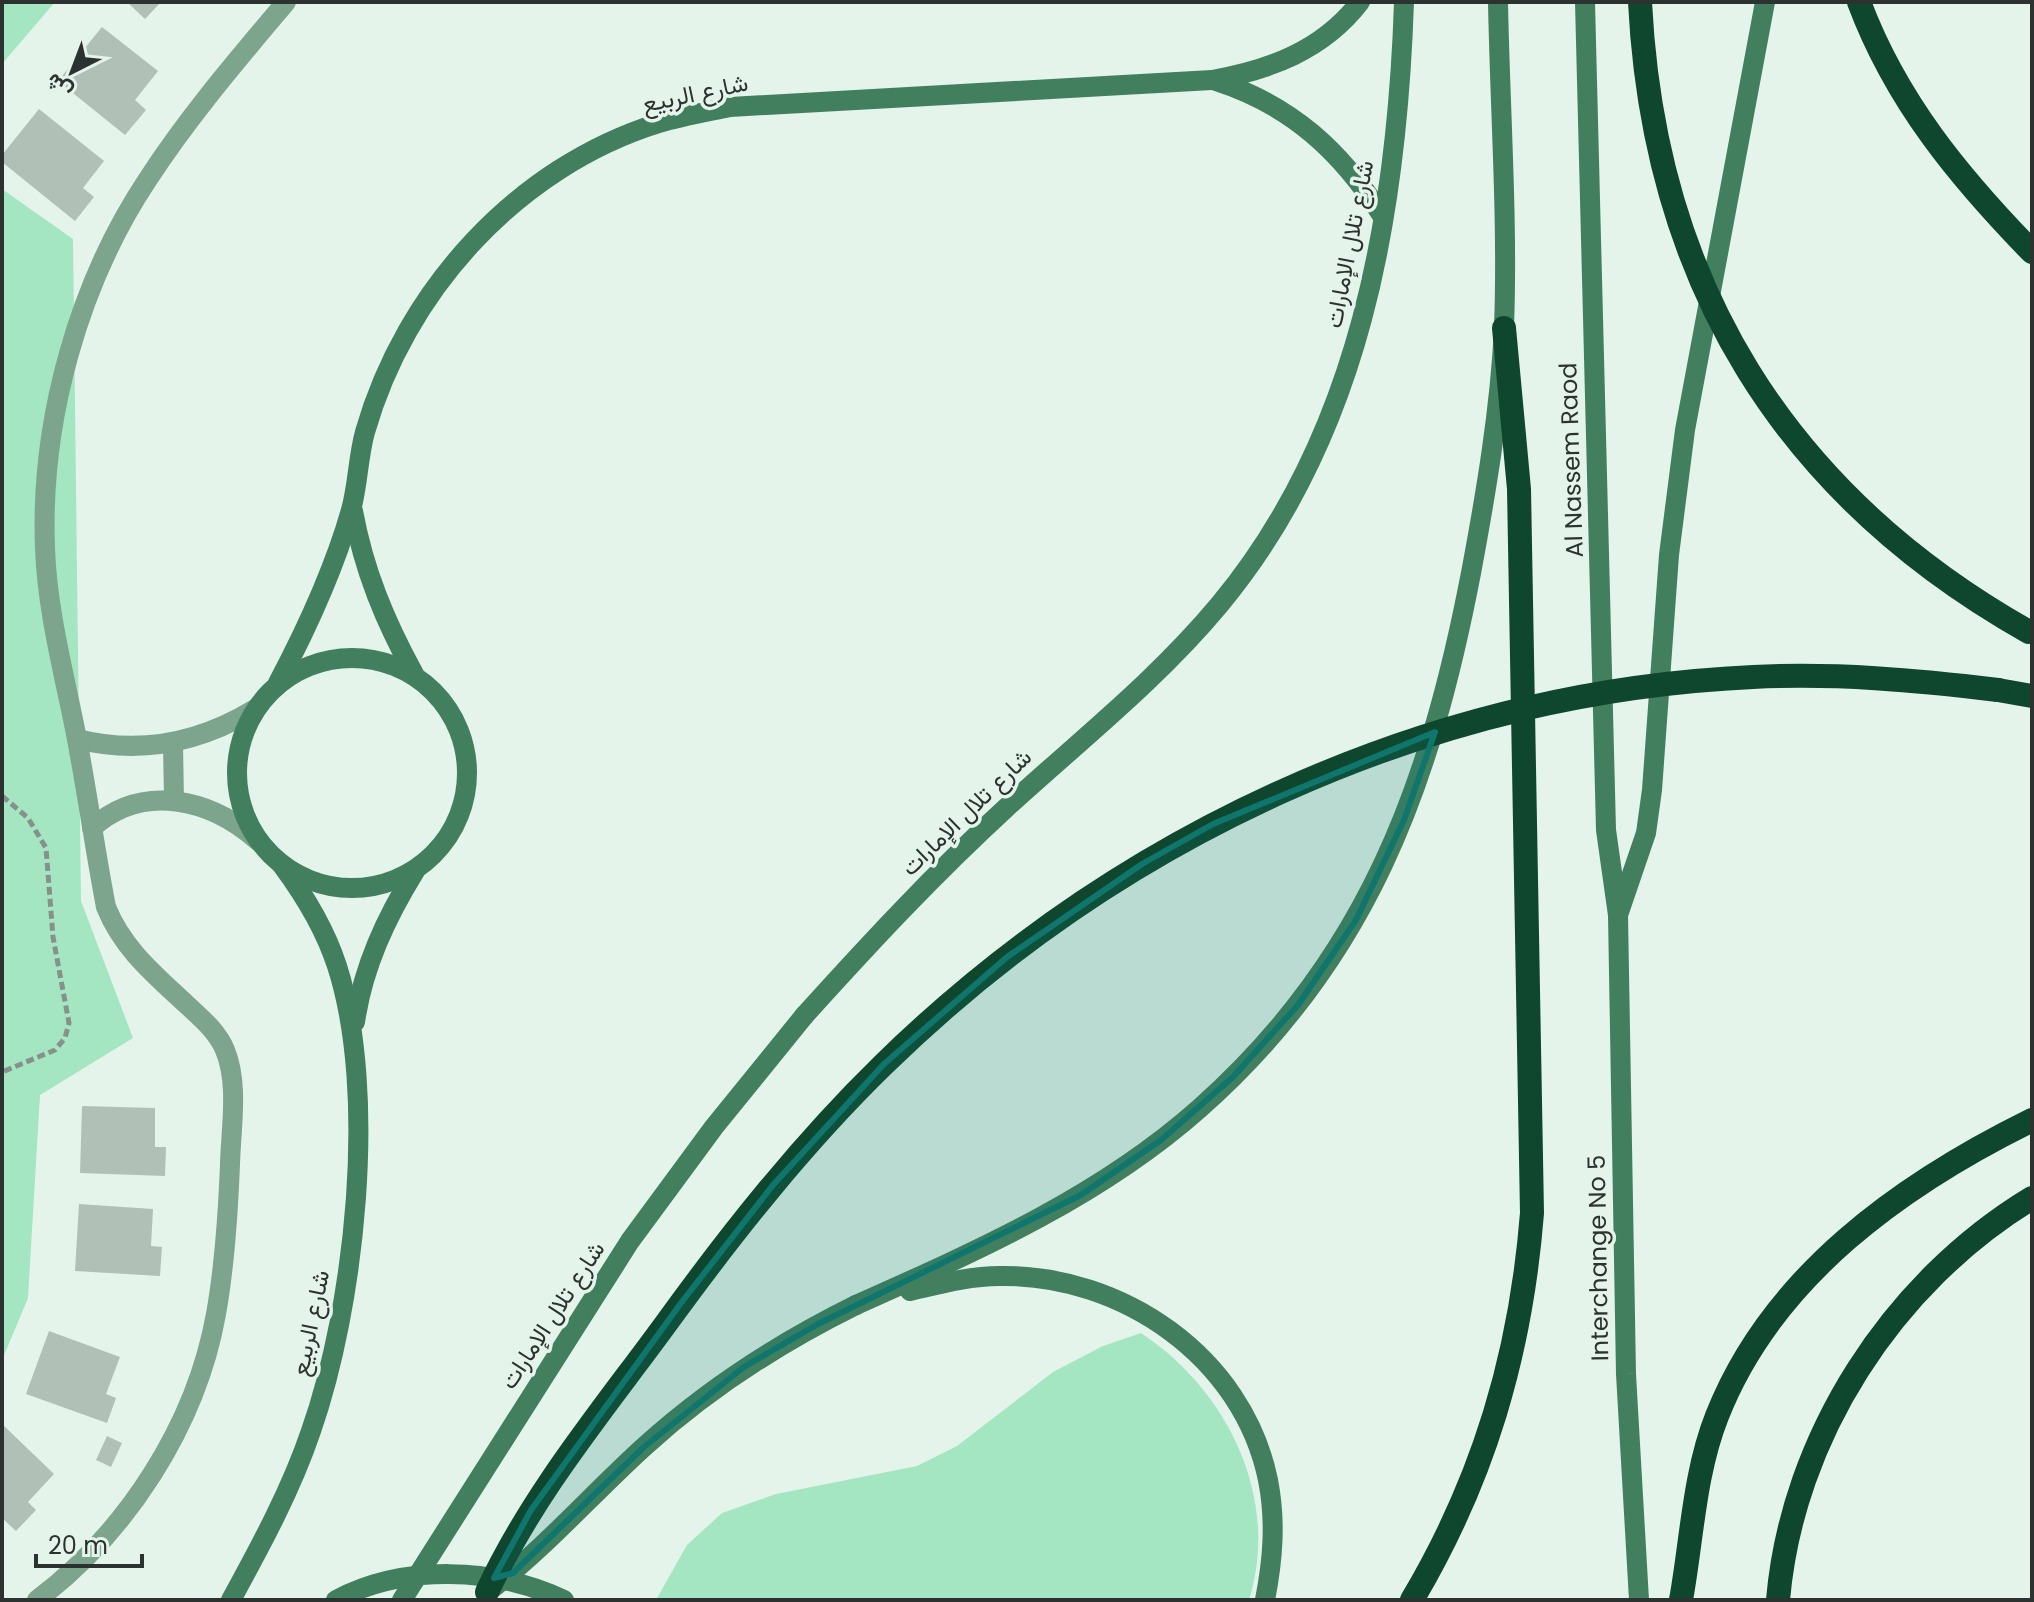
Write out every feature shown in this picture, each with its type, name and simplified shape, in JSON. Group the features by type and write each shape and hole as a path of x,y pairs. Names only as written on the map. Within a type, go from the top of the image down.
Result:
{"highway":[{"path":"1640,2 1648,100 1674,210 1716,315 1744,364 1809,456 1857,508 1932,572 2030,633"},
{"path":"1859,2 1898,88 1929,136 1963,180 2032,252"},
{"path":"1412,1600 1455,1522 1503,1394 1523,1305 1532,1213 1519,489 1504,328"},
{"path":"484,1596 515,1537 548,1485 722,1249 827,1123 884,1064 986,974 1073,909 1142,864 1213,824 1361,758 1436,731 1540,704 1674,683 1754,677 1903,680 2032,696"},
{"path":"1681,1600 1702,1466 1717,1417 1738,1371 1765,1327 1796,1287 1881,1211 1945,1167 2032,1120"},
{"path":"1778,1600 1786,1550 1807,1473 1822,1437 1860,1367 1934,1275 1995,1223 2032,1198"}],"main road":[{"name":"شارع الربيع","path":"278,683 327,579 352,506 365,433 390,364 426,299 472,241 527,192 590,152 658,123 730,107 1212,80 1250,74 1286,60 1320,41 1360,2"},
{"name":"شارع تلال الإمارات","path":"402,1600 630,1241 714,1127 804,1016 946,865 1180,648 1220,603 1256,554 1303,476 1340,394 1359,336 1383,217 1402,66 1404,2"},
{"path":"484,1596 538,1552 633,1456 709,1392 780,1344 1039,1218 1122,1169 1198,1110 1233,1077 1290,1015 1327,967 1382,871 1423,768 1454,662 1486,482 1504,328 1498,2"},
{"name":"Al Nassem Raod","path":"1585,2 1606,830 1618,915"},
{"path":"1618,915 1646,833 1652,790 1669,555 1685,430 1765,2"},
{"name":"شارع الربيع","path":"1212,80 1271,103 1299,121 1346,164 1383,217"},
{"name":"شارع الربيع","path":"352,506 368,576 414,674"},
{"path":"345,657 381,660 414,674 443,701 462,735 469,773 462,811 444,845 415,871 383,885 348,889 313,882 282,865 258,841 242,809 236,775 241,740 255,709 278,683 309,665 345,657"},
{"name":"شارع الربيع","path":"231,1600 273,1523 311,1431 338,1335 354,1237 357,1137 352,1038 337,964 304,896 282,865"},
{"name":"شارع الربيع","path":"352,1038 371,956 396,902 415,871"},
{"name":"Interchange No 5","path":"1618,915 1626,1374 1639,1600"},
{"path":"856,1305 970,1278 1023,1277 1106,1295 1144,1313 1179,1336 1210,1366 1235,1400 1255,1438 1268,1478 1273,1520 1272,1562 1265,1600"},
{"path":"336,1600 383,1582 423,1575 465,1574 506,1579 564,1600"}],"street":[{"path":"37,1600 64,1579 117,1524 160,1460 194,1391 216,1318 227,1242 231,1066 213,1030 144,965 115,929 106,907 54,625 45,550 46,472 59,396 76,336 109,250 146,181 190,118 286,2"},
{"path":"77,739 125,747 173,743 216,730 255,709"},
{"path":"173,743 174,801"},
{"path":"92,828 130,804 174,801 220,813 258,841"}],"path":[{"path":"2,796 28,818 46,848 53,937 69,1023 65,1038 55,1050 2,1072"}],"highlighted area":[{"path":"1435,732 1404,820 1356,920 1298,1005 1233,1077 1161,1140 1081,1195 818,1324 744,1367 644,1447 513,1573 494,1578 531,1510 681,1303 773,1185 884,1064 1007,957 1142,864 1213,824"}],"green space":[{"path":"2,2 55,2 2,64"},
{"path":"2,189 73,239 81,901 133,1038 40,1095 28,1298 2,1360"},
{"path":"1141,1333 1172,1357 1199,1384 1221,1415 1239,1449 1252,1485 1258,1523 1257,1561 1249,1600 656,1600 687,1545 722,1513 776,1494 917,1466 957,1446 1053,1372 1103,1346"}],"building":[{"path":"127,2 161,2 145,19"},
{"path":"102,27 158,71 135,100 146,110 125,135 58,81"},
{"path":"39,109 104,161 83,188 94,197 75,221 2,162 2,155"},
{"path":"82,1106 155,1108 155,1147 166,1147 165,1176 80,1173"},
{"path":"79,1204 153,1209 151,1246 162,1247 160,1276 75,1271"},
{"path":"49,1331 120,1357 106,1394 116,1398 107,1423 26,1394"},
{"path":"2,1424 54,1474 28,1502 36,1510 16,1531 2,1518"},
{"path":"107,1436 122,1443 111,1467 96,1460"}]}
